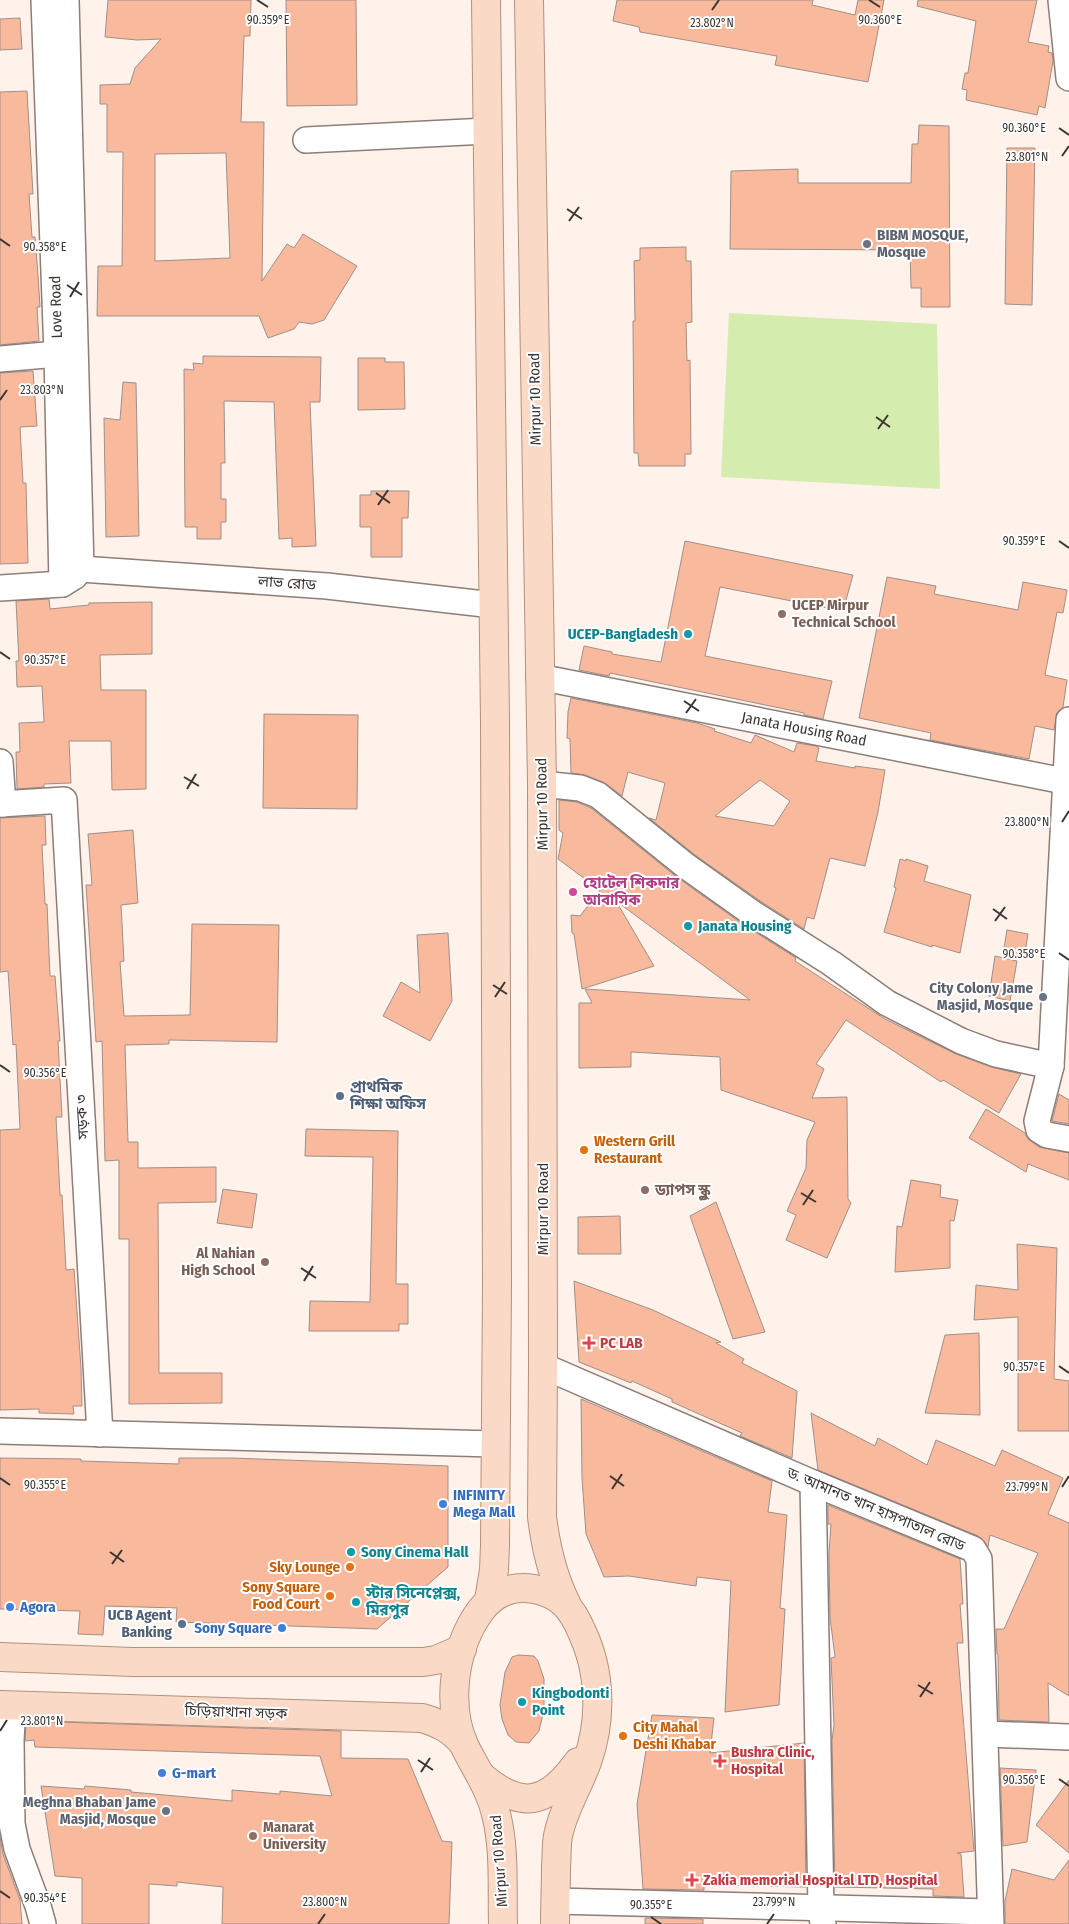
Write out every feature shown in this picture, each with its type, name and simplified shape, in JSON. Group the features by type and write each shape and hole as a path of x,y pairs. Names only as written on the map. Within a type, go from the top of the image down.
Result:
{"main road":[{"path":"486,0 493,605 497,1285 495,1545 494,1570 488,1600 467,1634 462,1648 454,1692 458,1723 464,1743 487,1787 526,1798 539,1798 553,1791 569,1775 593,1737"},
{"name":"Mirpur 10 Road","path":"529,0 542,784 542,1517 545,1540 555,1581 577,1620 586,1641 595,1669 598,1695 593,1737 587,1762 562,1818 557,1838 555,1912"},
{"path":"488,189 532,188"},
{"path":"488,1600 508,1590 527,1588 546,1591 566,1603"},
{"path":"0,1657 133,1662 423,1662 436,1660 462,1648"},
{"name":"চিড়িয়াখানা সড়ক","path":"7,1705 422,1718 447,1728 464,1743"},
{"name":"Mirpur 10 Road","path":"487,1787 500,1838 503,1924"}],"street":[{"name":"Love Road","path":"44,0 58,354 62,584"},
{"name":"Love Road","path":"66,0 81,569"},
{"path":"1063,6 1069,78"},
{"path":"306,140 488,130"},
{"path":"0,359 58,354"},
{"path":"0,588 62,584 76,575 81,569 68,562 61,552"},
{"name":"লাভ রোড","path":"81,569 326,586 493,605"},
{"name":"Janata Housing Road","path":"540,677 1068,782"},
{"path":"1069,720 1068,782 1050,1066 1037,1121 1039,1130 1047,1135 1069,1139"},
{"path":"0,762 1,804"},
{"path":"542,784 580,788 598,795 686,866 752,913 831,963 887,1003 962,1041 996,1054 1050,1066"},
{"name":"সড়ক ৩","path":"1,804 64,800 100,1434"},
{"name":"ড. আমানত খান হাসপাতাল রোড","path":"543,1366 813,1483 973,1549 980,1559 990,1918"},
{"path":"0,1431 495,1444"},
{"path":"813,1483 822,1916"},
{"path":"7,1705 11,1740 12,1824 17,1849 43,1924"},
{"path":"986,1734 1069,1737"},
{"path":"555,1912 990,1918"}],"green space":[{"path":"729,313 937,324 940,489 721,477"}],"building":[{"path":"108,0 251,0 250,36 244,36 241,122 264,122 262,281 287,244 294,248 303,234 357,266 324,320 312,324 299,322 294,329 268,338 259,316 97,316 98,266 122,266 123,152 107,152 107,104 100,104 100,85 130,84 135,68 161,39 137,40 105,37","holes":["226,153 230,258 155,261 155,154"]},
{"path":"286,0 356,0 357,105 287,106"},
{"path":"617,0 813,0 812,5 855,15 858,0 884,0 868,82 775,65 777,56 640,32 639,27 613,21"},
{"path":"918,0 1037,0 1028,42 1049,46 1048,52 1052,53 1053,61 1045,108 1039,106 1037,115 966,100 967,90 962,89 965,73 968,73 976,21 917,6"},
{"path":"20,18 22,49 0,50 0,19"},
{"path":"27,91 33,194 29,194 32,237 35,237 38,275 40,307 37,307 39,341 0,345 0,92"},
{"path":"919,125 949,126 950,307 921,307 921,288 911,288 910,250 730,249 731,171 798,169 798,183 911,183 912,144 918,144"},
{"path":"1007,148 1035,148 1032,305 1005,304"},
{"path":"686,247 686,261 691,261 692,322 686,323 687,361 690,360 691,454 685,454 685,466 639,466 638,453 634,453 634,261 640,260 640,248"},
{"path":"203,356 321,357 320,402 310,402 316,546 292,547 292,538 279,539 274,402 224,401 225,463 221,463 221,499 226,499 226,522 221,522 221,539 197,539 197,527 185,527 184,369 194,370 193,363 203,364"},
{"path":"358,358 385,358 385,362 404,362 405,409 358,410"},
{"path":"33,371 37,426 20,427 23,483 26,483 28,563 0,564 0,373"},
{"path":"123,382 136,383 139,536 106,537 104,418 120,420"},
{"path":"371,491 409,491 408,518 402,518 402,557 371,557 371,527 360,527 360,495 371,495"},
{"name":"UCEP-Bangladesh","path":"685,541 853,575 843,611 720,587 705,656 832,681 823,719 804,715 804,713 610,673 609,676 579,670 584,646 612,652 612,654 661,662"},
{"path":"887,577 936,586 934,594 1018,610 1023,582 1067,590 1063,613 1057,612 1045,675 1067,680 1063,707 1057,713 1054,730 1035,726 1029,759 930,740 931,733 859,718"},
{"path":"49,599 50,609 89,605 89,603 152,602 152,654 100,655 101,690 146,690 146,789 112,790 111,741 69,741 71,783 44,784 44,787 17,789 16,752 20,752 19,723 44,722 42,686 17,687 16,661 19,661 16,601"},
{"path":"571,698 697,723 715,729 714,731 751,743 755,735 794,752 797,743 816,746 819,748 816,761 855,768 855,766 885,770 878,812 865,866 830,858 814,919 807,917 804,929 760,901 695,855 649,818 656,820 665,783 628,772 622,796 603,782 585,775 571,773 570,739 567,738 568,712","holes":["760,780 790,801 774,826 715,816"]},
{"path":"264,714 358,715 357,809 263,808"},
{"path":"559,800 577,802 591,808 678,878 744,925 796,958 795,961 885,1019 956,1054 991,1067 1021,1074 999,1113 943,1080 941,1082 846,1020 816,1064 824,1069 812,1098 847,1097 848,1199 851,1203 827,1258 786,1240 796,1215 787,1211 806,1168 807,1140 815,1122 721,1090 720,1057 631,1052 631,1067 579,1068 579,1003 592,1003 585,989 750,1000 616,901 654,966 582,989 574,934 572,933 571,915 580,916 600,890 558,859 563,833 559,830"},
{"path":"45,816 46,845 42,845 45,904 47,904 50,976 55,976 60,1041 58,1041 62,1117 56,1117 60,1195 62,1195 66,1270 74,1269 81,1368 82,1406 73,1406 74,1414 39,1413 39,1409 0,1410 0,1130 20,1129 16,1044 13,1045 8,971 0,972 0,818"},
{"path":"133,830 138,903 121,905 124,961 120,962 124,1016 190,1015 192,924 279,925 277,1042 169,1040 169,1044 125,1045 128,1142 138,1142 138,1168 216,1167 216,1202 158,1203 159,1373 222,1373 222,1403 129,1404 129,1239 119,1239 119,1160 105,1161 102,1041 96,1042 86,885 92,885 88,834"},
{"path":"900,859 928,866 924,881 971,895 960,953 932,945 932,947 884,932 896,888 894,887"},
{"path":"1007,930 1028,934 1024,959 1003,954"},
{"path":"448,933 452,1001 430,1041 383,1016 401,982 420,993 417,935"},
{"path":"995,956 1017,961 1010,1001 989,996"},
{"path":"1059,1094 1069,1100 1069,1124 1052,1121"},
{"path":"986,1109 1025,1133 1028,1139 1039,1147 1069,1153 1069,1180 1028,1164 1026,1172 969,1138"},
{"path":"306,1129 398,1131 396,1284 408,1284 408,1324 399,1324 399,1331 309,1331 310,1301 370,1302 373,1157 305,1156"},
{"path":"911,1180 941,1185 940,1197 958,1200 954,1221 950,1220 950,1268 895,1272 897,1226 902,1227"},
{"path":"223,1189 257,1194 252,1228 217,1223"},
{"path":"716,1202 765,1332 733,1339 690,1216"},
{"path":"620,1216 621,1254 578,1254 578,1217"},
{"path":"1017,1244 1057,1248 1054,1379 1069,1381 1069,1431 1018,1431 1018,1317 974,1320 976,1285 1018,1290"},
{"path":"574,1281 653,1310 721,1342 716,1343 744,1359 742,1363 797,1391 792,1458 740,1436 742,1433 672,1402 672,1399 632,1381 631,1383 579,1362"},
{"path":"979,1333 980,1415 925,1413 945,1335"},
{"path":"581,1399 772,1481 768,1512 787,1515 780,1608 785,1609 779,1705 725,1712 731,1581 697,1577 696,1586 629,1576 604,1577 586,1534 582,1478"},
{"path":"811,1413 875,1446 878,1438 927,1465 936,1440 995,1466 1002,1450 1063,1478 1048,1514 1069,1523 1069,1696 1048,1683 1049,1722 999,1720 996,1629 1004,1629 1038,1553 990,1535 988,1547 978,1536 818,1470"},
{"path":"0,1458 81,1459 81,1461 179,1464 179,1458 231,1458 448,1466 448,1567 377,1629 176,1622 177,1608 105,1606 103,1635 78,1634 80,1611 0,1609"},
{"path":"828,1505 960,1559 963,1604 960,1604 963,1643 957,1643 974,1851 957,1853 961,1854 964,1897 933,1896 933,1889 835,1887 832,1740 834,1725 831,1658 835,1657 830,1617 829,1554 831,1524 828,1524"},
{"name":"Kingbodonti Point","path":"518,1655 534,1656 538,1661 544,1679 544,1710 539,1731 529,1743 516,1742 508,1735 502,1719 500,1705 505,1672 512,1657"},
{"path":"652,1715 714,1718 710,1753 804,1743 806,1887 704,1885 704,1890 643,1889 637,1804"},
{"path":"26,1721 341,1731 341,1758 408,1759 442,1841 452,1842 449,1924 222,1924 223,1887 177,1882 177,1886 149,1884 149,1924 82,1924 82,1878 55,1876 41,1786 84,1789 85,1786 232,1801 232,1790 280,1794 280,1791 332,1796 320,1756 35,1747 34,1740 25,1741"},
{"path":"1000,1768 1036,1770 1027,1842 1003,1846"},
{"path":"1069,1780 1069,1853 1036,1825"},
{"path":"0,1837 3,1854 20,1900 22,1924 0,1924"},
{"path":"1069,1860 1069,1924 1005,1924 1005,1901 1012,1869 1054,1880"},
{"path":"645,1918 703,1919 703,1924 645,1924"}],"place":[{"name":"BIBM MOSQUE, Mosque","path":"867,244"},
{"name":"UCEP Mirpur Technical School","path":"782,614"},
{"name":"UCEP-Bangladesh","path":"688,634"},
{"name":"হোটেল শিকদার আবাসিক","path":"573,892"},
{"name":"Janata Housing","path":"688,926"},
{"name":"City Colony Jame Masjid, Mosque","path":"1043,997"},
{"name":"প্রাথমিক শিক্ষা অফিস","path":"340,1096"},
{"name":"Western Grill Restaurant","path":"584,1150"},
{"name":"ড্যাপস স্কুল","path":"645,1190"},
{"name":"Al Nahian High School","path":"265,1262"},
{"name":"PC LAB","path":"589,1343"},
{"name":"INFINITY Mega Mall","path":"443,1504"},
{"name":"Sony Cinema Hall","path":"351,1552"},
{"name":"Sky Lounge","path":"350,1567"},
{"name":"Sony Square Food Court","path":"330,1596"},
{"name":"স্টার সিনেপ্লেক্স, মিরপুর","path":"356,1602"},
{"name":"Agora","path":"10,1607"},
{"name":"UCB Agent Banking","path":"182,1624"},
{"name":"Sony Square","path":"282,1628"},
{"name":"Kingbodonti Point","path":"522,1702"},
{"name":"City Mahal Deshi Khabar","path":"623,1736"},
{"name":"Bushra Clinic, Hospital","path":"720,1761"},
{"name":"G-mart","path":"162,1773"},
{"name":"Meghna Bhaban Jame Masjid, Mosque","path":"166,1811"},
{"name":"Manarat University","path":"253,1836"},
{"name":"Zakia memorial Hospital LTD, Hospital","path":"692,1880"}]}
